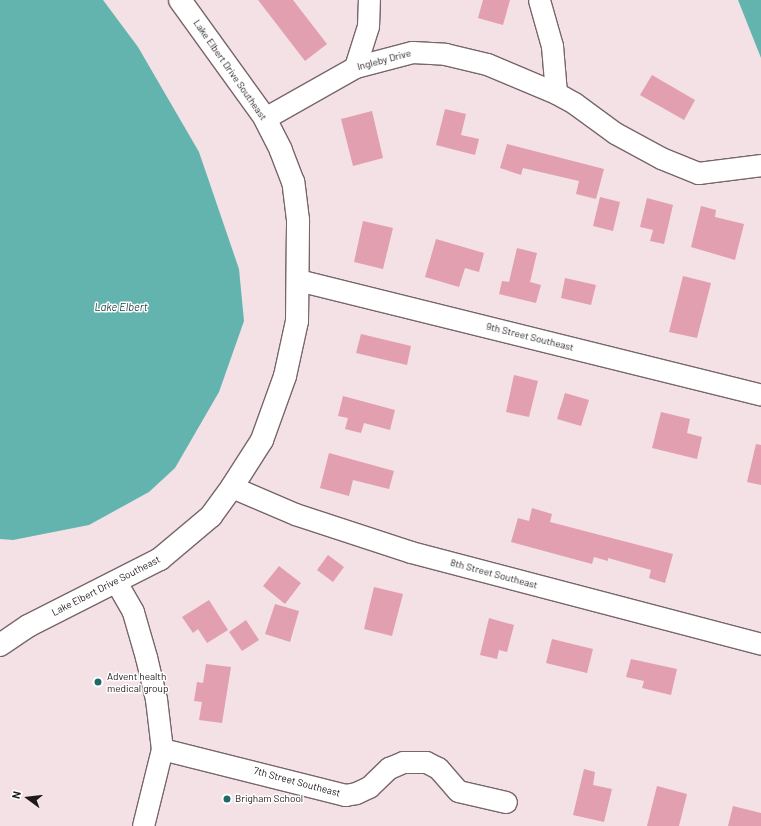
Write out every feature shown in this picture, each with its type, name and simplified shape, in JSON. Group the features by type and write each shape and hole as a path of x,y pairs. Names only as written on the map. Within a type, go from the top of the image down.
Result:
{"main road":[{"name":"Lake Elbert Drive Southeast","path":"0,645 28,626 160,559 211,516 232,487 262,440 285,376 297,321 298,220 292,182 281,150 264,118 180,0"}],"street":[{"path":"355,68 368,26 370,0"},
{"path":"539,0 552,46 556,93"},
{"name":"Ingleby Drive","path":"264,118 355,68 412,52 445,54 487,64 556,93 574,103 615,133 661,158 698,173 761,165"},
{"name":"9th Street Southeast","path":"298,280 761,395"},
{"name":"8th Street Southeast","path":"232,487 295,514 411,552 761,644"},
{"path":"116,582 133,612 146,657 156,699 162,749 143,826"},
{"name":"7th Street Southeast","path":"162,749 345,795 356,793 369,787 389,768 403,762 426,762 442,771 458,791 506,802"}],"water":[{"name":"Lake Elbert","path":"0,0 103,0 138,47 199,152 239,269 244,321 219,392 175,468 149,492 89,525 13,540 0,539"},
{"path":"738,0 761,0 761,58"}],"building":[{"path":"258,0 293,0 327,44 305,61"},
{"path":"483,0 510,0 503,25 478,18"},
{"path":"652,75 695,100 684,120 640,95"},
{"path":"445,109 466,114 461,135 479,139 475,155 436,145"},
{"path":"372,111 383,158 353,166 341,119"},
{"path":"507,144 604,169 596,199 576,194 579,181 523,168 521,175 500,168"},
{"path":"600,197 620,202 613,231 593,226"},
{"path":"647,198 673,205 664,244 650,241 653,230 640,227"},
{"path":"701,206 716,210 715,217 744,224 735,260 691,247"},
{"path":"363,221 393,228 383,269 354,262"},
{"path":"436,239 484,253 479,272 465,268 459,287 425,277"},
{"path":"517,248 537,253 530,282 541,285 536,303 499,294 502,281 509,282"},
{"path":"683,276 711,283 697,338 669,332"},
{"path":"565,278 596,285 591,305 561,298"},
{"path":"361,334 411,346 407,365 356,353"},
{"path":"514,375 538,381 529,417 506,412"},
{"path":"565,393 589,400 581,426 557,419"},
{"path":"343,396 395,410 390,430 364,423 361,433 345,429 348,418 338,416"},
{"path":"661,412 690,419 687,433 702,437 697,459 652,448"},
{"path":"756,444 761,445 761,485 747,482"},
{"path":"329,453 394,471 389,489 353,480 349,496 320,488"},
{"path":"532,508 552,514 550,522 673,554 665,583 649,578 651,570 608,558 608,561 594,557 592,564 511,542 518,518 529,521"},
{"path":"328,555 344,567 333,582 317,570"},
{"path":"279,566 301,583 285,604 263,586"},
{"path":"374,587 403,594 392,636 364,629"},
{"path":"209,600 228,630 207,643 198,629 193,633 182,617"},
{"path":"275,604 299,611 290,642 265,634"},
{"path":"489,618 514,625 507,652 499,650 497,659 480,655"},
{"path":"246,620 259,640 242,651 229,632"},
{"path":"552,639 593,649 587,673 546,663"},
{"path":"631,659 677,669 671,695 642,688 644,681 626,677"},
{"path":"206,664 231,667 222,723 199,720 202,702 194,701 197,682 203,683"},
{"path":"584,769 595,772 593,785 612,789 604,822 573,815"},
{"path":"657,786 687,794 679,826 647,826"},
{"path":"733,806 761,813 761,826 728,826"}],"place":[{"name":"Advent health medical group","path":"98,682"},
{"name":"Brigham School","path":"227,799"}]}
